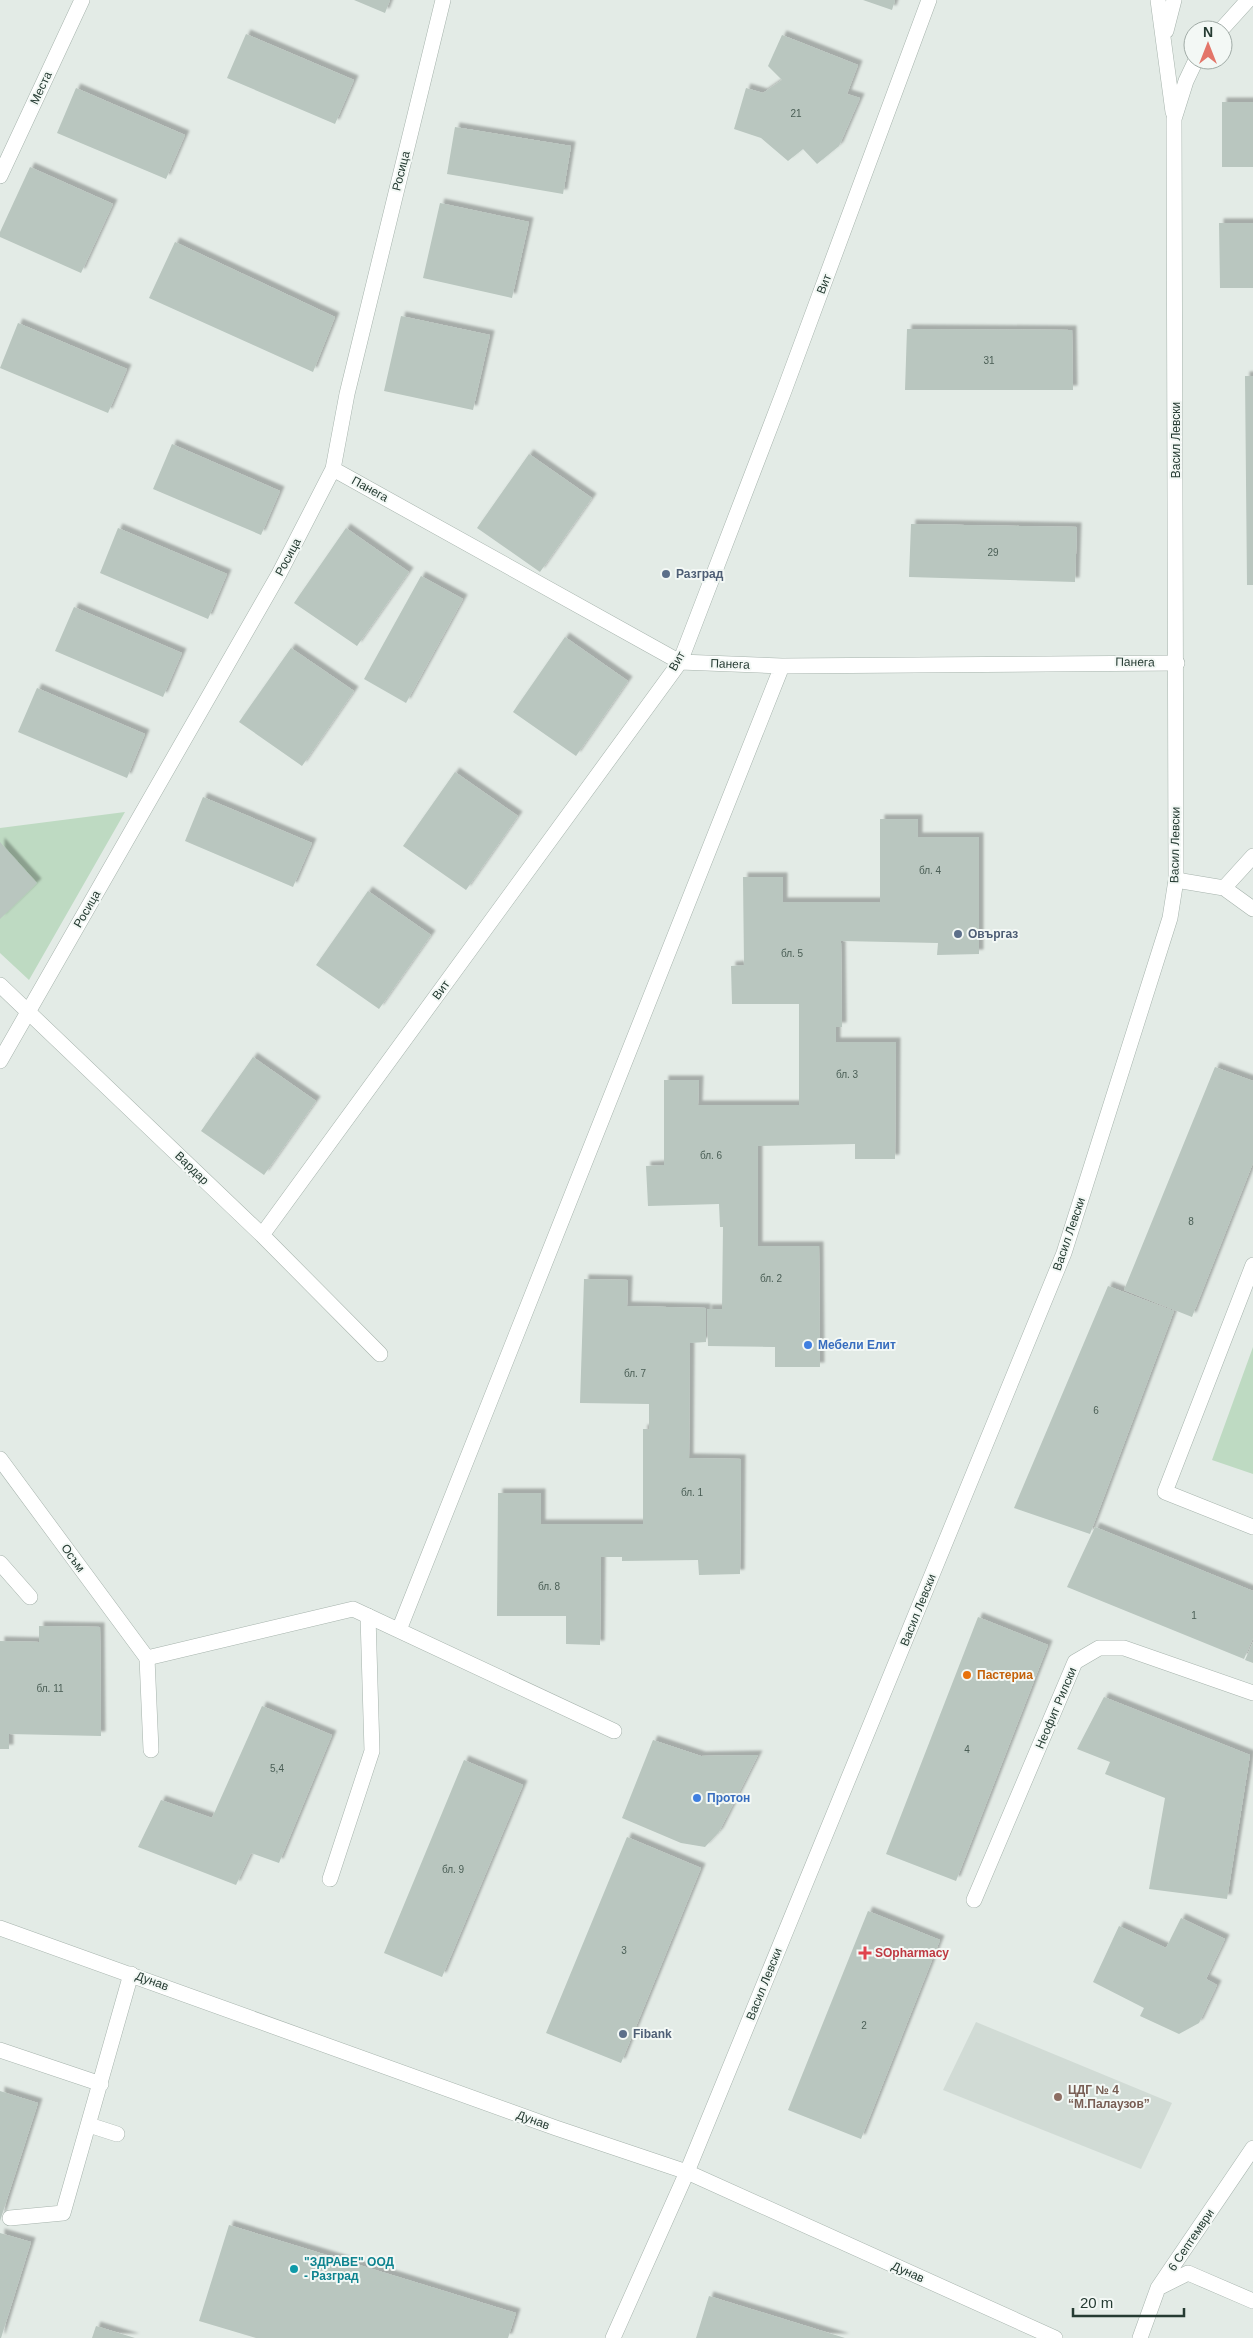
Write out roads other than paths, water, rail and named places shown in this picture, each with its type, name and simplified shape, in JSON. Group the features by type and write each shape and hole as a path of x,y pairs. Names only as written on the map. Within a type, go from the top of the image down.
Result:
{"street":[{"name":"Места","path":"0,176 82,0"},
{"name":"Росица","path":"0,1061 279,574 333,469 347,394 443,0"},
{"name":"Вит","path":"262,1235 680,662 784,391 929,0"},
{"path":"1158,0 1174,118"},
{"path":"1165,42 1168,20 1174,0"},
{"path":"1230,20 1248,0"},
{"name":"Васил Левски","path":"613,2338 687,2172 1064,1253 1170,918 1176,880 1177,663 1174,118 1191,70"},
{"name":"Панега","path":"333,469 680,662 782,666 1177,663"},
{"path":"399,1630 782,666"},
{"path":"1224,888 1253,856"},
{"path":"1176,880 1224,888 1253,909"},
{"name":"Вардар","path":"0,985 262,1235 380,1354"},
{"path":"1253,1265 1165,1492 1253,1527"},
{"name":"Осъм","path":"0,1459 147,1658"},
{"path":"0,1563 30,1597"},
{"path":"151,1750 147,1658 352,1609 614,1731"},
{"path":"330,1879 372,1752 368,1616"},
{"name":"Неофит Рилски","path":"974,1900 1075,1662 1099,1648 1124,1648 1252,1691"},
{"name":"Дунав","path":"0,1928 547,2125 687,2172 1056,2338"},
{"path":"10,2218 63,2213 131,1974"},
{"path":"0,2050 101,2084"},
{"path":"89,2125 117,2134"},
{"name":"6 Септември","path":"1140,2338 1158,2288 1253,2148"},
{"path":"1158,2288 1188,2272 1253,2301"}],"place":[{"name":"Разград","path":"666,574"},
{"name":"Овъргаз","path":"958,934"},
{"name":"Мебели Елит","path":"808,1345"},
{"name":"Пастериа","path":"967,1675"},
{"name":"Протон","path":"697,1798"},
{"name":"SOpharmacy","path":"865,1953"},
{"name":"Fibank","path":"623,2034"},
{"name":"ЦДГ № 4 “М.Палаузов”","path":"1058,2097"},
{"name":"\"ЗДРАВЕ\" ООД - Разград","path":"294,2269"}]}
